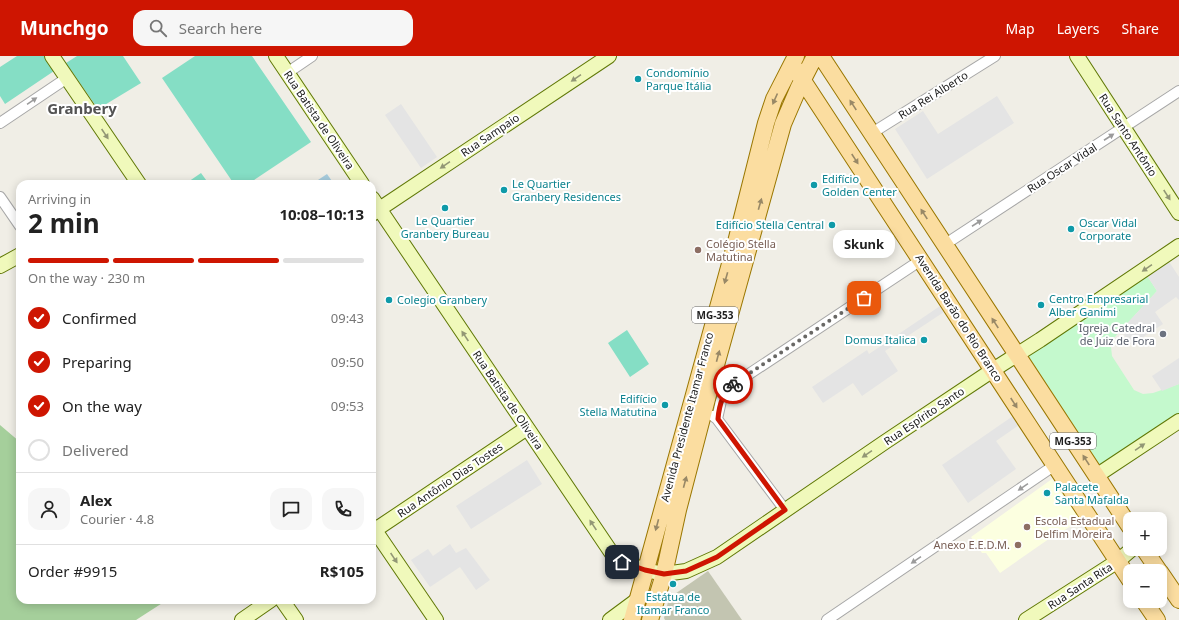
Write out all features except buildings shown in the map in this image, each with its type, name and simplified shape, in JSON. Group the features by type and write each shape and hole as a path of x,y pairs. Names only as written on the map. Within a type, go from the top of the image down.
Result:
{"main road":[{"name":"Avenida Presidente Itamar Franco","path":"650,620 664,574 678,510 710,419 713,376 783,124 792,102 815,56"},
{"name":"MG-353","path":"821,56 1123,516"},
{"name":"Avenida Presidente Itamar Franco","path":"632,620 736,242 766,122 774,99 792,59"},
{"name":"Avenida Barão do Rio Branco","path":"792,59 803,79 1123,569"},
{"path":"792,102 813,94"},
{"path":"1167,582 1179,600"},
{"path":"1148,608 1156,620"}],"street":[{"path":"52,56 132,180"},
{"name":"Rua Batista de Oliveira","path":"276,56 359,180"},
{"path":"287,73 312,56"},
{"name":"Rua Sampaio","path":"376,206 609,56"},
{"name":"Rua Rei Alberto","path":"872,133 995,56"},
{"name":"Rua Santo Antônio","path":"1077,56 1179,213"},
{"path":"0,123 67,78"},
{"name":"Rua Oscar Vidal","path":"944,245 1179,91"},
{"path":"0,197 16,220"},
{"name":"Rua Batista de Oliveira","path":"376,210 615,558 645,570 664,574"},
{"name":"Rua Espírito Santo","path":"664,574 686,571 717,557 1179,246"},
{"path":"0,266 16,257"},
{"path":"785,510 710,419 731,386 921,260"},
{"path":"713,376 724,384 731,386"},
{"path":"1096,476 1179,421"},
{"name":"Rua Antônio Dias Tostes","path":"376,527 527,428"},
{"path":"827,620 1055,465"},
{"path":"376,533 436,620"},
{"name":"Rua Santa Rita","path":"1026,620 1124,556"},
{"path":"610,620 637,600"},
{"path":"242,620 266,604"},
{"path":"285,604 296,620"}],"shaded area":[{"path":"997,96 1014,123 927,179 895,129 923,111 938,134"},
{"path":"401,104 437,157 421,168 385,115"},
{"path":"1168,260 1179,277 1179,300 1176,297 1155,312 1163,324 1131,345 1121,330 1157,291 1146,274"},
{"path":"946,302 950,308 885,351 898,371 862,396 853,383 823,403 812,387 867,350 869,354"},
{"path":"1179,358 1179,384 1162,391 1152,376"},
{"path":"1013,416 1019,425 996,441 1016,469 968,503 942,465"},
{"path":"527,460 542,484 471,529 456,506"},
{"name":"Escola Estadual Delfim Moreira","path":"1052,479 1080,520 1057,535 1056,534 1000,573 986,553 982,553 971,537"},
{"path":"450,544 456,553 466,548 490,580 476,590 460,567 430,587 411,560 428,549 433,556"},
{"path":"708,571 742,620 665,620 664,618 669,598"}],"green space":[{"path":"17,56 48,56 57,69 5,104 0,96 0,67"},
{"path":"77,56 123,56 141,83 98,109 66,63"},
{"path":"195,56 252,56 311,142 254,180 231,180 162,78"},
{"path":"201,173 206,180 191,180"},
{"path":"1146,274 1157,291 1114,338 1111,347 1112,356 1134,390 1143,394 1153,393 1179,384 1179,414 1100,468 1026,357"},
{"path":"627,330 649,364 630,377 608,343"},
{"path":"0,425 16,439 16,604 161,604 136,620 0,620"}],"water":[{"path":"327,174 331,180 318,180"}],"way so far":[{"path":"733,384 864,298"}],"place":[{"name":"Condomínio Parque Itália","path":"638,79"},
{"name":"Edifício Golden Center","path":"814,185"},
{"name":"Le Quartier Granbery Residences","path":"504,190"},
{"name":"Le Quartier Granbery Bureau","path":"445,208"},
{"name":"Edifício Stella Central","path":"832,225"},
{"name":"Oscar Vidal Corporate","path":"1071,229"},
{"name":"Colégio Stella Matutina","path":"698,250"},
{"name":"Skunk","path":"864,298"},
{"name":"Colegio Granbery","path":"389,300"},
{"name":"Centro Empresarial Alber Ganimi","path":"1041,305"},
{"name":"Igreja Catedral de Juiz de Fora","path":"1163,334"},
{"name":"Domus Italica","path":"924,340"},
{"name":"Edifício Stella Matutina","path":"665,405"},
{"name":"Palacete Santa Mafalda","path":"1047,493"},
{"name":"Escola Estadual Delfim Moreira","path":"1027,527"},
{"name":"Anexo E.E.D.M.","path":"1018,545"},
{"name":"Estátua de Itamar Franco","path":"673,584"}],"district":[{"name":"Granbery","path":"82,109"}],"route":[{"path":"622,562 645,570 664,574 686,571 717,557 785,510 718,419 718,410 721,401 733,384"}]}
